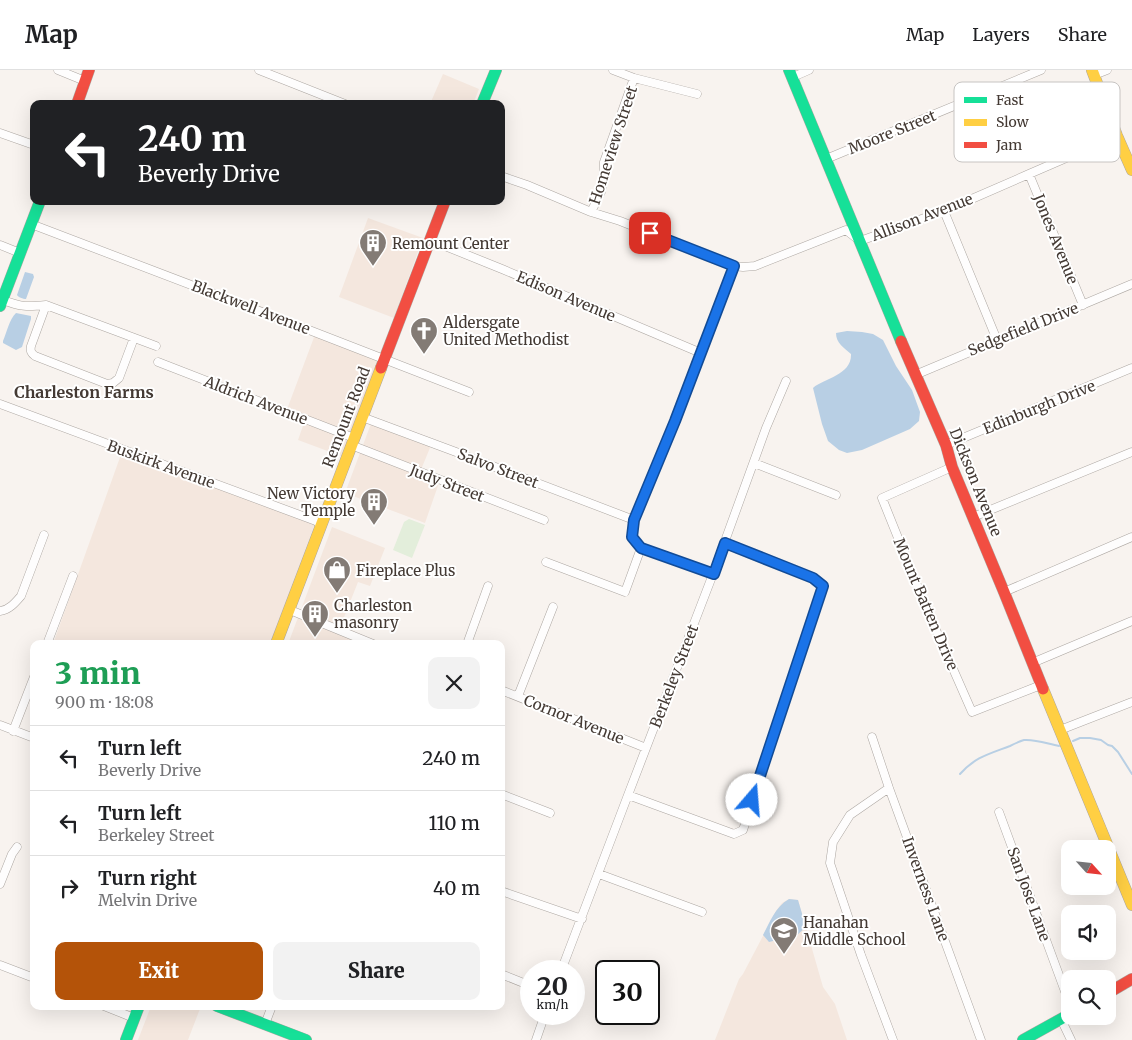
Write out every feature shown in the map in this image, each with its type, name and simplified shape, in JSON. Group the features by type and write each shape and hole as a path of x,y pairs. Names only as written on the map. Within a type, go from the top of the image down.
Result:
{"street":[{"path":"58,70 87,75 78,100"},
{"path":"259,70 335,100"},
{"path":"484,100 496,70"},
{"path":"613,70 634,78 697,94"},
{"path":"791,74 809,70"},
{"name":"Moore Street","path":"1012,82 1041,70"},
{"path":"1093,72 1107,70"},
{"name":"Dickson Avenue","path":"791,74 915,375 946,445 952,467 1132,905"},
{"name":"Homeview Street","path":"591,212 601,192 604,162 634,78"},
{"name":"Moore Street","path":"826,159 954,106"},
{"path":"0,133 30,144"},
{"path":"1120,143 1132,170"},
{"name":"Allison Avenue","path":"505,177 734,266 744,267 755,266 846,230 860,241 944,211 1057,162"},
{"name":"Jones Avenue","path":"1029,174 1083,305"},
{"path":"38,205 1,303 27,307 46,305 156,346"},
{"name":"Remount Road","path":"278,640 322,526 352,441 444,205"},
{"path":"944,211 997,340"},
{"name":"Blackwell Avenue","path":"31,224 469,392"},
{"name":"Edison Avenue","path":"430,240 701,353"},
{"path":"0,245 20,253"},
{"path":"714,574 641,548 632,537 634,520 675,421 734,266"},
{"name":"Sedgefield Drive","path":"915,375 1132,284"},
{"path":"46,305 34,333 30,350 32,354 107,384 113,383 118,378 134,338"},
{"name":"Aldrich Avenue","path":"158,362 352,441"},
{"name":"Edinburgh Drive","path":"946,445 1132,368"},
{"name":"Berkeley Street","path":"566,960 714,574 766,428 786,381"},
{"name":"Buskirk Avenue","path":"0,404 316,521 322,526"},
{"name":"Salvo Street","path":"362,417 634,520"},
{"name":"Judy Street","path":"352,441 544,520"},
{"path":"973,518 1132,452"},
{"path":"754,463 836,495"},
{"name":"Mount Batten Drive","path":"952,467 882,498 925,605 972,712 1041,685"},
{"path":"0,611 14,604 21,596 44,535"},
{"path":"1004,592 1132,537"},
{"path":"628,795 734,834 743,830 823,586 813,578 725,543"},
{"path":"546,562 625,592 641,548"},
{"path":"48,640 73,576"},
{"path":"468,640 488,586"},
{"path":"518,696 553,608"},
{"path":"290,610 363,640"},
{"path":"1032,664 1132,621"},
{"path":"13,731 30,687"},
{"name":"Cornor Avenue","path":"505,691 646,748"},
{"path":"1060,730 1132,702"},
{"path":"0,725 30,737"},
{"name":"Inverness Lane","path":"872,737 888,788 981,1040"},
{"path":"888,788 850,815 833,842 830,863 861,955 893,1040"},
{"path":"505,796 550,813"},
{"name":"San Jose Lane","path":"999,812 1061,981"},
{"path":"0,884 12,854 17,847"},
{"path":"599,874 702,912"},
{"path":"505,893 582,919"},
{"path":"0,965 30,976"},
{"path":"505,976 520,982"},
{"path":"1116,988 1132,979"},
{"path":"114,1010 134,1018"},
{"path":"126,1040 137,1010"},
{"path":"228,1010 306,1040"},
{"path":"266,1024 271,1010"},
{"path":"1023,1040 1061,1020"},
{"path":"536,1040 541,1025"},
{"path":"1067,1025 1070,1040"}],"shaded area":[{"path":"443,74 479,89 475,100 432,100"},
{"path":"368,218 423,238 394,318 339,297"},
{"path":"316,332 379,357 341,456 298,440 305,420 286,412"},
{"path":"372,421 432,443 420,472 440,480 425,523 345,493"},
{"path":"123,449 316,521 271,640 54,640"},
{"path":"332,527 385,548 370,586 358,582 339,630 363,640 290,640"},
{"name":"Hanahan Middle School","path":"789,899 798,900 823,987 835,1004 847,1040 715,1040 739,979 776,911 782,903"},
{"path":"149,1010 199,1010 188,1040 138,1040"}],"green space":[{"path":"409,519 425,525 412,558 393,550 404,522"}],"water":[{"path":"25,272 33,274 34,277 26,299 17,295"},
{"path":"16,313 31,316 31,319 22,347 16,350 3,343 3,341"},
{"path":"847,331 873,334 883,340 896,366 912,390 920,412 919,421 910,429 862,450 847,453 839,450 828,441 813,388 837,375 847,367 851,354 839,342 836,333"},
{"path":"789,899 798,900 806,927 797,935 769,942 763,935 776,910"}],"waterway":[{"path":"1073,741 1080,738 1090,738 1101,740 1112,746 1132,774"},
{"path":"960,774 971,764 983,757 1024,740 1059,746"}],"traffic: fast":[{"path":"484,100 496,70"},
{"path":"789,70 901,341"},
{"path":"0,306 38,205"},
{"path":"126,1040 137,1010"},
{"path":"227,1010 306,1040"},
{"path":"1023,1040 1061,1019"}],"traffic: slow":[{"path":"1092,70 1097,82"},
{"path":"1120,143 1132,170"},
{"path":"278,640 381,368"},
{"path":"1043,689 1132,905"}],"traffic: jam":[{"path":"78,100 89,70"},
{"path":"381,368 443,205"},
{"path":"901,341 946,445 952,467 1043,689"},
{"path":"1116,988 1132,979"}],"place":[{"name":"Remount Center","path":"373,267"},
{"name":"Aldersgate United Methodist","path":"424,355"},
{"name":"New Victory Temple","path":"374,526"},
{"name":"Fireplace Plus","path":"337,594"},
{"name":"Charleston masonry","path":"315,638"},
{"name":"Hanahan Middle School","path":"784,955"}],"district":[{"name":"Charleston Farms","path":"84,392"}],"route":[{"path":"650,233 734,266 675,421 634,520 632,537 641,548 714,574 725,543 813,578 823,586 752,800"}]}
